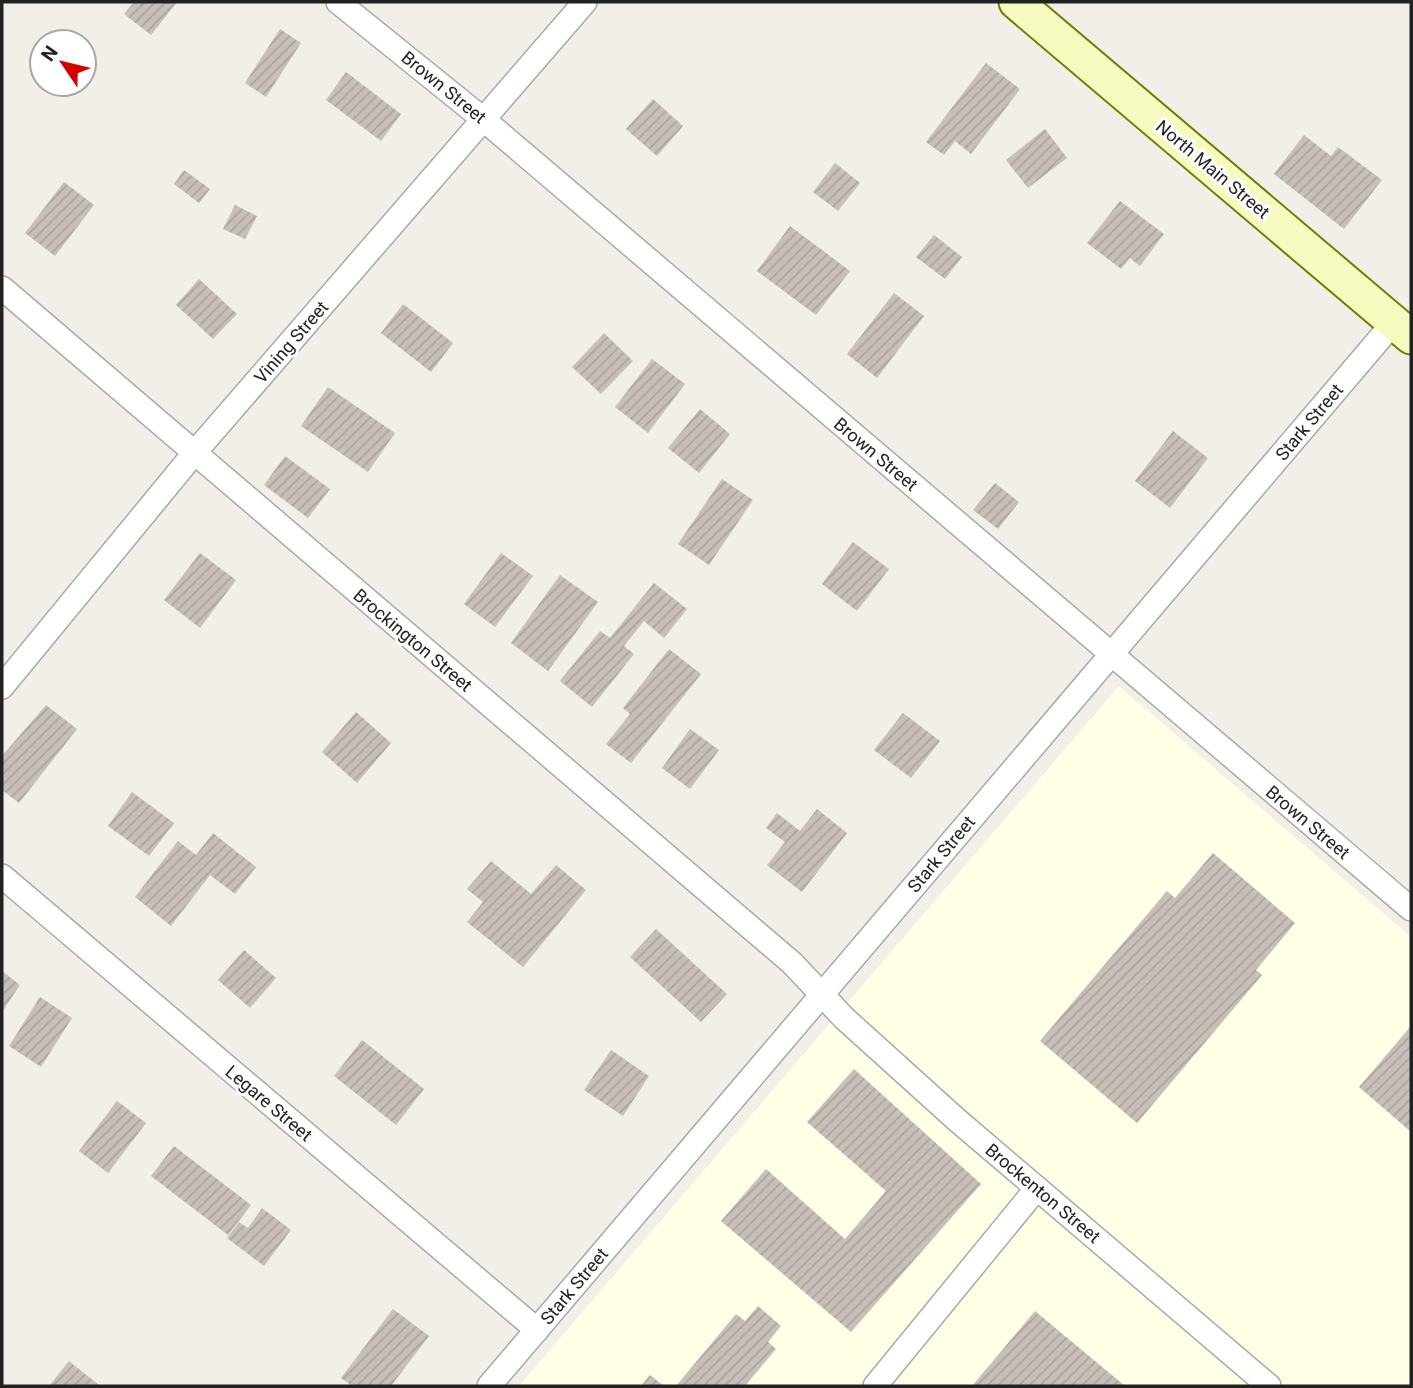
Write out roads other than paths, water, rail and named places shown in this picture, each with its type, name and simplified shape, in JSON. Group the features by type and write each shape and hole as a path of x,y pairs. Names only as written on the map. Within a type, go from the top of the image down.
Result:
{"main road":[{"name":"North Main Street","path":"1016,2 1403,330"}],"street":[{"name":"Brown Street","path":"338,2 483,120 1411,909"},
{"name":"Vining Street","path":"2,687 196,451 585,2"},
{"name":"Brockington Street","path":"2,288 792,963 821,995"},
{"name":"Stark Street","path":"489,1386 1111,655 1403,330"},
{"name":"Legare Street","path":"2,876 537,1330"},
{"name":"Brockenton Street","path":"821,995 1037,1188 1269,1386"},
{"path":"875,1386 1037,1188"}]}
